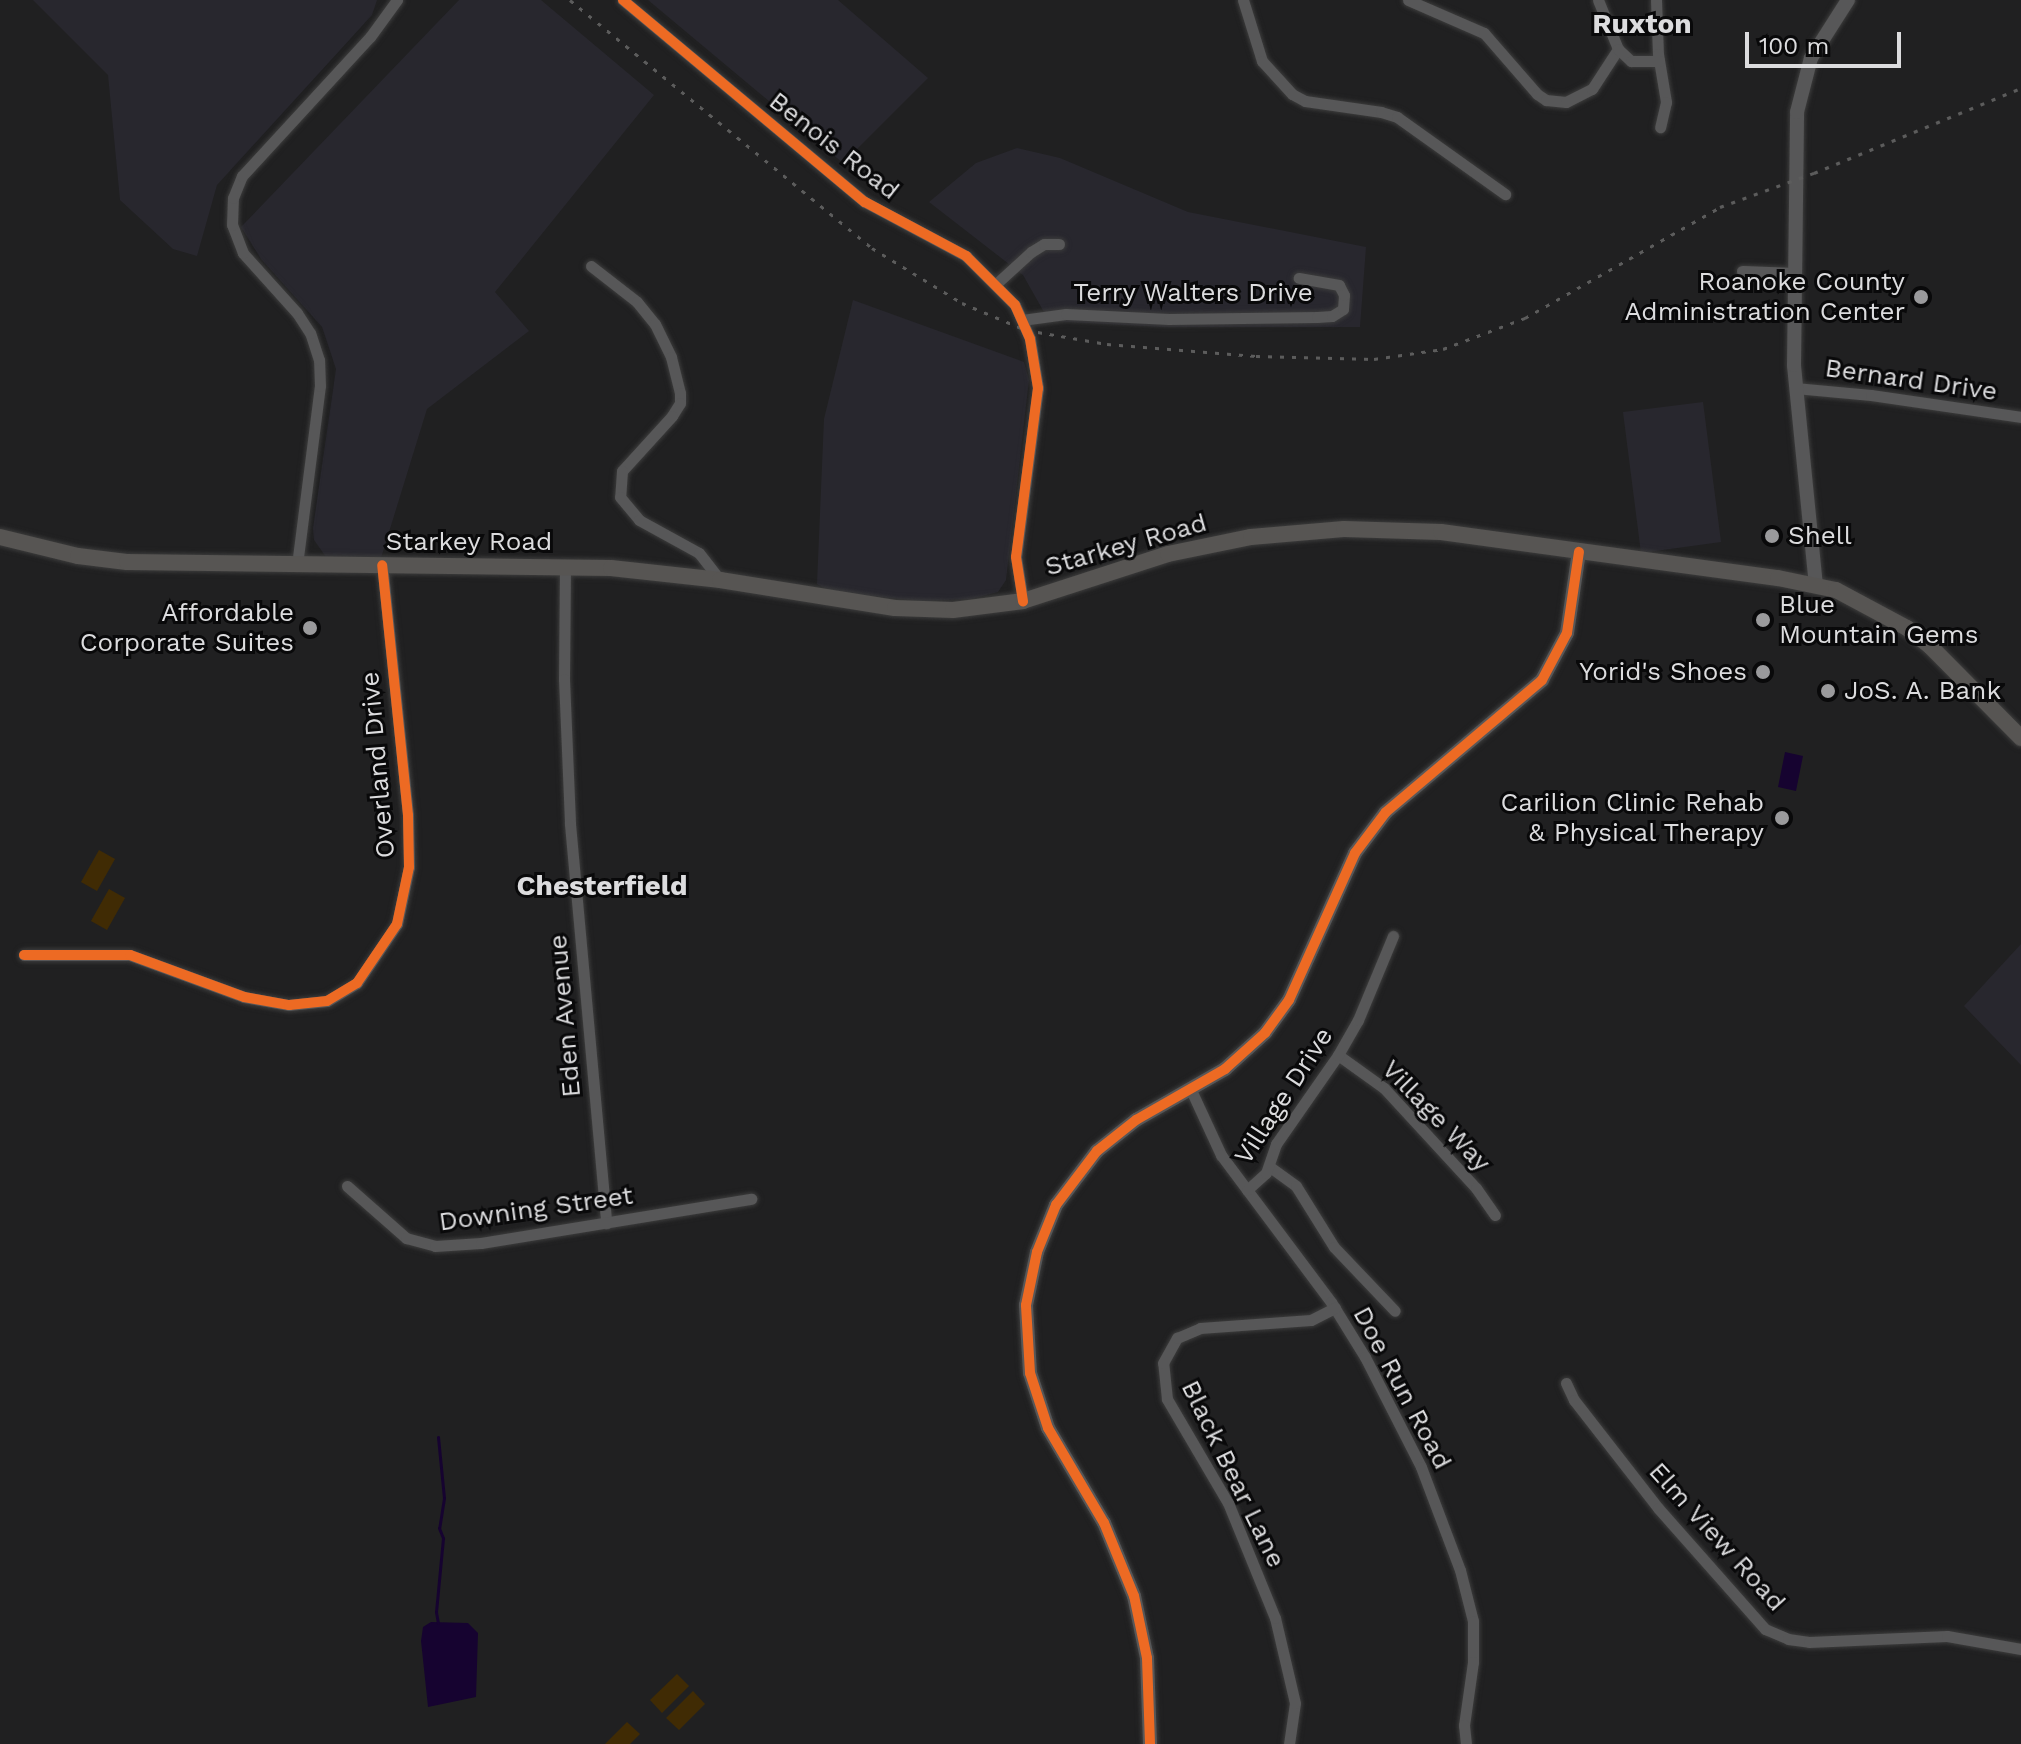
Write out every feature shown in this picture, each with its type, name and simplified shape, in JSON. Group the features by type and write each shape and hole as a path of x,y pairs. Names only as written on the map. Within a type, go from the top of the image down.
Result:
{"main road":[{"name":"Starkey Road","path":"0,537 113,561 565,566 648,571 895,608 953,610 1023,601 1168,554 1251,537 1301,531 1408,530 1816,586 1859,600 1907,628 2021,738"}],"street":[{"path":"297,565 320,386 319,360 310,333 297,313 243,253 232,225 233,198 242,176 370,37 397,0"},
{"name":"Benois Road","path":"623,0 865,202 966,256 997,283 1022,320 1035,360 1038,388 1016,557 1023,601"},
{"path":"1243,0 1262,61 1292,94 1305,101 1397,117 1505,194"},
{"path":"1408,0 1484,33 1537,94 1555,102 1585,96 1618,49"},
{"path":"1598,0 1618,49 1631,61 1659,61"},
{"path":"1656,0 1659,61 1666,102 1660,127"},
{"path":"1816,586 1815,552 1795,388 1799,93 1811,58 1848,0"},
{"path":"997,283 1031,252 1044,244 1059,244"},
{"path":"591,266 637,302 655,324 671,357 680,393 680,403 672,416 622,471 620,497 639,520 699,553 720,580"},
{"path":"1742,271 1796,273"},
{"name":"Terry Walters Drive","path":"1022,320 1066,314 1141,319 1317,317 1332,316 1343,309 1344,295 1339,285 1321,279 1299,278"},
{"name":"Bernard Drive","path":"1795,388 1856,393 2021,417"},
{"path":"1150,1744 1147,1658 1134,1596 1104,1523 1048,1428 1038,1401 1027,1349 1026,1305 1045,1228 1084,1165 1117,1133 1191,1090 1244,1053 1281,1011 1342,877 1386,812 1542,680 1567,633 1579,552"},
{"name":"Overland Drive","path":"24,955 130,955 244,997 289,1005 327,1001 357,983 397,924 407,893 409,867 406,801 382,565"},
{"name":"Eden Avenue","path":"565,566 564,679 570,824 606,1223"},
{"name":"Village Drive","path":"1247,1190 1270,1167 1276,1144 1338,1055 1363,1009 1393,936"},
{"name":"Village Way","path":"1338,1055 1384,1088 1476,1188 1495,1215"},
{"name":"Doe Run Road","path":"1191,1090 1208,1133 1335,1308 1409,1440 1460,1570 1473,1621 1474,1642 1464,1725 1466,1744"},
{"path":"1270,1167 1289,1177 1334,1247 1395,1311"},
{"name":"Downing Street","path":"347,1186 406,1238 427,1246 481,1243 751,1199"},
{"name":"Black Bear Lane","path":"1289,1744 1295,1703 1275,1618 1235,1517 1167,1399 1163,1363 1177,1338 1200,1328 1311,1320 1335,1308"},
{"name":"Elm View Road","path":"1566,1383 1592,1425 1658,1508 1765,1629 1788,1639 1809,1642 1947,1636 2021,1649"}],"shaded area":[{"path":"33,0 377,0 372,15 217,185 197,256 173,249 120,200 108,75"},
{"path":"459,0 541,0 654,95 495,292 529,331 427,409 381,558 326,557 314,540 313,528 336,369 322,327 261,259 241,227"},
{"path":"648,0 838,0 928,78 843,163"},
{"path":"1017,148 1060,158 1188,212 1366,247 1360,327 1163,327 1049,321 1023,275 929,202 976,163"},
{"path":"853,300 1024,362 1029,380 1006,580 998,592 971,599 921,601 831,592 817,584 824,419"},
{"path":"1703,402 1721,542 1641,553 1623,412"},
{"path":"1785,752 1803,756 1796,791 1778,787"},
{"path":"99,850 115,859 97,891 81,882"},
{"path":"109,889 125,898 107,930 91,921"},
{"path":"2021,944 2021,1065 1964,1006"},
{"path":"431,1622 468,1623 478,1633 476,1697 428,1707 421,1641 423,1627"},
{"path":"677,1674 689,1686 662,1713 650,1700"},
{"path":"693,1691 705,1704 679,1730 666,1718"},
{"path":"627,1722 640,1734 630,1744 605,1744"}],"waterway":[{"path":"438,1437 444,1498 439,1528 443,1538 436,1612 438,1623"}],"railway":[{"path":"570,0 872,248 962,303 1026,330 1107,344 1256,356 1374,359 1443,349 1525,318 1720,207 1814,173 2021,88"}],"cycle path":[{"path":"623,0 865,202 966,256 1015,305 1030,339 1038,388 1016,557 1023,601"},
{"path":"1150,1744 1147,1658 1134,1596 1104,1523 1048,1428 1030,1373 1026,1305 1037,1252 1056,1205 1097,1151 1136,1120 1225,1069 1265,1033 1289,1000 1355,853 1386,812 1542,680 1567,633 1579,552"},
{"path":"24,955 130,955 244,997 289,1005 327,1001 357,983 397,924 409,867 408,815 382,565"}],"place":[{"name":"Roanoke County Administration Center","path":"1921,297"},
{"name":"Shell","path":"1772,536"},
{"name":"Blue Mountain Gems","path":"1763,620"},
{"name":"Affordable Corporate Suites","path":"310,628"},
{"name":"Yorid's Shoes","path":"1763,672"},
{"name":"JoS. A. Bank","path":"1828,691"},
{"name":"Carilion Clinic Rehab & Physical Therapy","path":"1782,818"}],"district":[{"name":"Ruxton","path":"1642,24"},
{"name":"Chesterfield","path":"602,886"}]}
